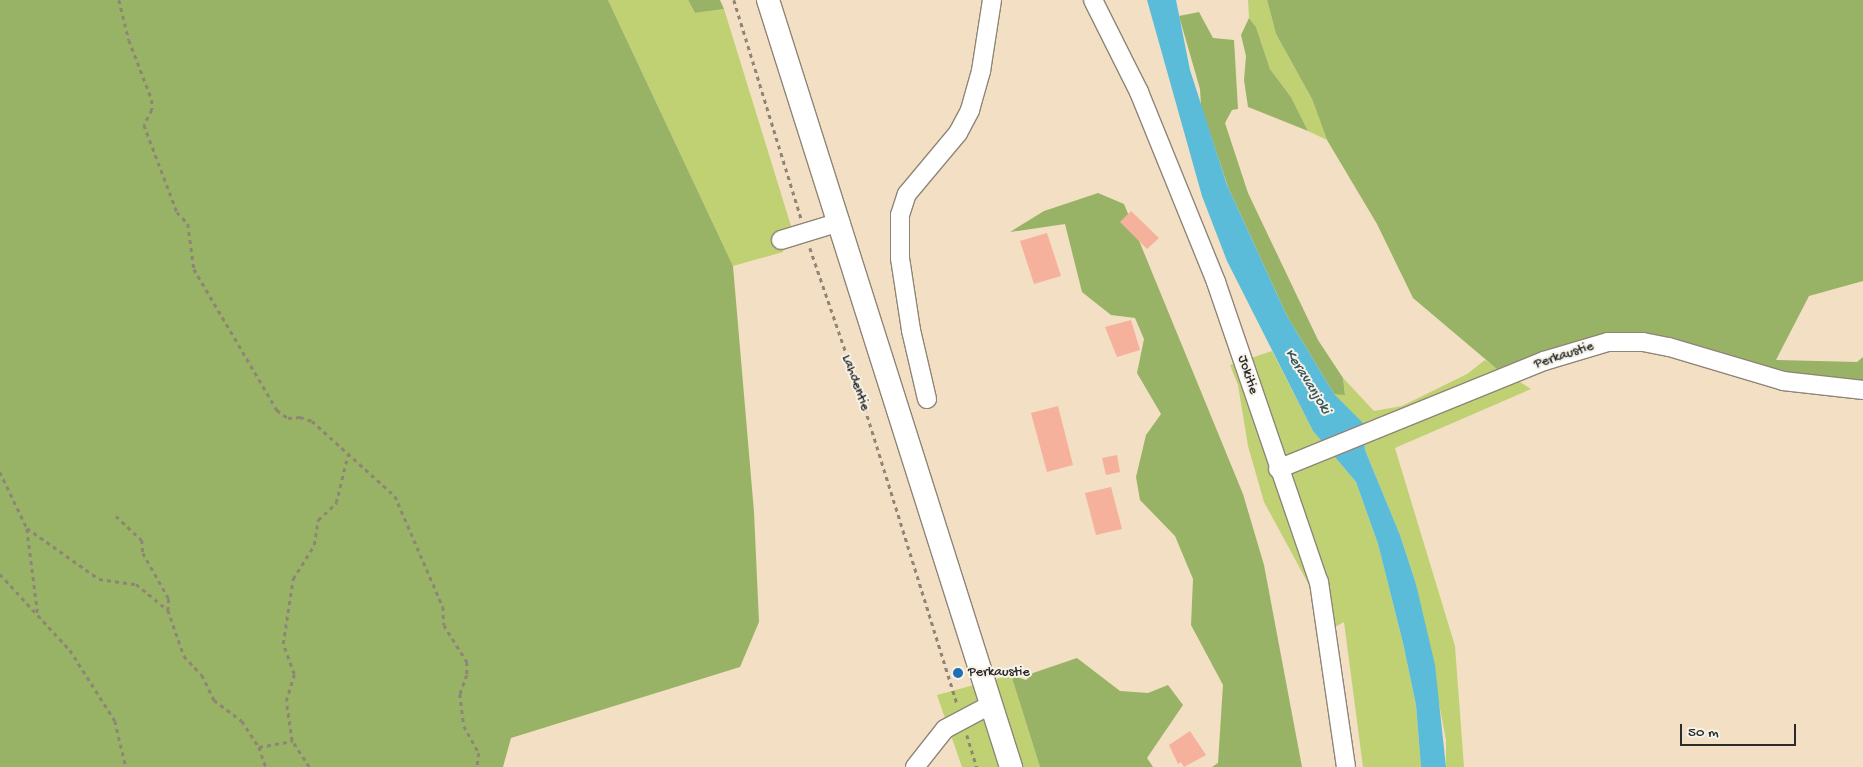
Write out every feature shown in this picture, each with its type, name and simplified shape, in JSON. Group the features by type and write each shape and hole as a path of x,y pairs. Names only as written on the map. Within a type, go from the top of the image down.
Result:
{"main road":[{"path":"768,0 840,222 1011,767"}],"street":[{"path":"927,398 911,330 900,258 900,216 907,194 958,133 970,110 981,71 992,0"},
{"name":"Jokitie","path":"1093,0 1139,92 1216,282 1278,469 1319,582 1346,767"},
{"path":"781,240 840,222"},
{"name":"Perkaustie","path":"1278,469 1544,361 1608,342 1660,345 1782,381 1863,390"},
{"path":"915,767 945,729 992,704"}],"path":[{"path":"119,0 129,40 152,100 152,110 144,125 177,212 188,224 194,269 277,410 288,418 300,417 312,421 395,496 443,607 444,625 467,662 468,675 460,694 464,726 480,753 477,767"},
{"name":"Lahdentie","path":"734,0 805,233 871,426 977,767"},
{"path":"309,767 292,741 286,701 294,674 283,644 293,579 314,545 318,520 336,503 348,454"},
{"path":"0,472 27,528 38,617"},
{"path":"116,516 142,540 143,553 169,599 168,610 184,656 202,676 214,700 242,722 259,747 266,767"},
{"path":"27,528 99,579 136,584 168,610"},
{"path":"0,574 70,650 115,721 126,767"},
{"path":"259,747 292,741"}],"green space":[{"path":"0,0 608,0 733,266 754,512 759,622 740,667 511,738 503,767 0,767"},
{"path":"608,0 688,0 695,13 724,9 791,226 783,252 733,266"},
{"path":"688,0 720,0 724,9 695,13"},
{"path":"1248,0 1267,0 1276,34 1312,99 1327,140 1308,131 1291,97 1270,69 1256,27 1249,18"},
{"path":"1267,0 1863,0 1863,281 1809,296 1776,360 1857,362 1863,357 1863,383 1776,373 1675,340 1609,333 1544,351 1497,369 1413,298 1377,224 1327,140 1312,99 1276,34"},
{"path":"1199,12 1213,38 1234,40 1238,109 1232,110 1225,123 1248,193 1318,340 1343,378 1345,395 1334,394 1287,316 1228,187 1201,106 1200,89 1179,16"},
{"path":"1249,18 1256,27 1270,69 1291,97 1308,131 1248,107 1244,80 1246,56 1241,35"},
{"path":"1098,193 1124,204 1243,494 1264,565 1302,767 1212,767 1218,763 1223,685 1191,625 1193,579 1175,536 1140,500 1136,477 1146,435 1161,414 1137,373 1144,339 1135,318 1111,315 1082,292 1065,224 1010,232 1044,211"},
{"path":"1272,351 1313,431 1356,482 1378,544 1403,643 1416,705 1421,767 1363,767 1344,622 1319,636 1309,585 1264,502 1248,446 1238,385 1230,365"},
{"path":"1485,360 1531,389 1395,448 1455,646 1464,767 1446,767 1446,740 1416,584 1400,535 1365,450 1365,443 1334,394 1345,394 1343,378 1374,411 1402,406 1467,374"},
{"path":"1077,658 1120,691 1148,693 1168,685 1183,705 1147,758 1153,767 1040,767 1011,675 1026,680 1033,673"},
{"path":"1011,675 1040,767 962,767 937,695"}],"water":[{"name":"Keravanjoki","path":"1147,0 1176,0 1190,70 1227,185 1287,316 1334,394 1363,423 1365,450 1400,535 1416,584 1435,665 1446,767 1421,767 1416,705 1403,643 1378,544 1356,482 1313,431 1227,261 1202,196"}],"building":[{"path":"1131,211 1159,238 1147,249 1120,222"},
{"path":"1047,233 1061,276 1034,284 1020,241"},
{"path":"1131,320 1140,350 1117,357 1105,327"},
{"path":"1058,406 1073,465 1047,472 1031,413"},
{"path":"1117,455 1120,472 1106,475 1102,458"},
{"path":"1111,487 1122,529 1096,535 1085,493"},
{"path":"1190,731 1206,755 1184,767 1181,762 1178,764 1169,745"}],"place":[{"name":"Perkaustie","path":"958,673"}]}
